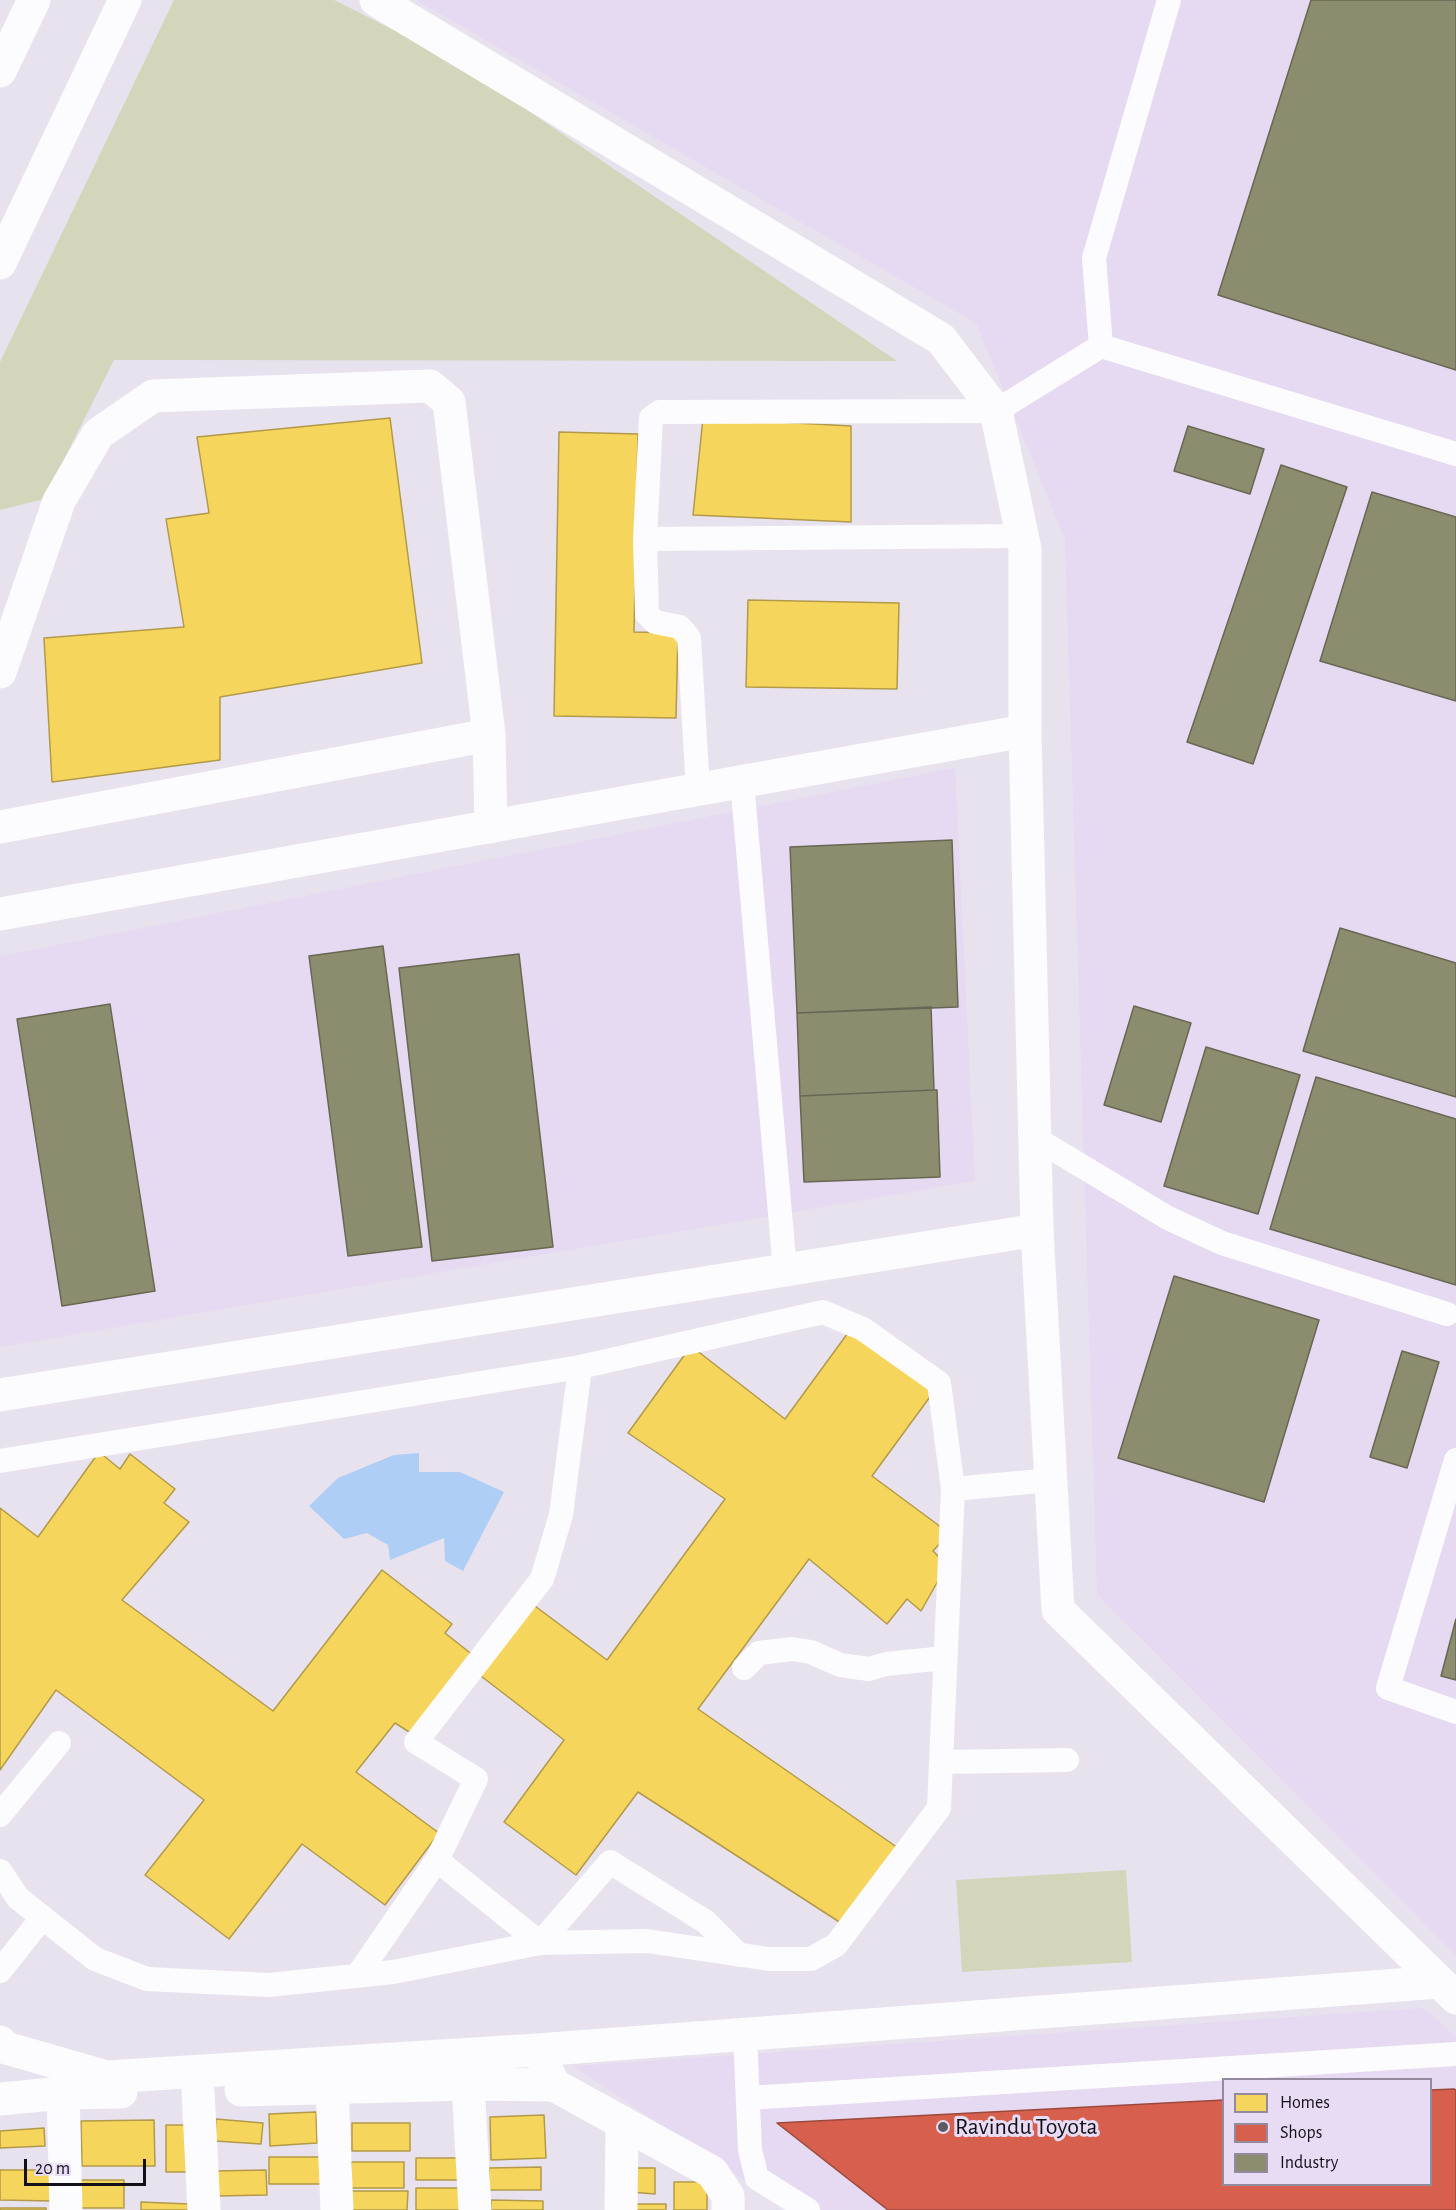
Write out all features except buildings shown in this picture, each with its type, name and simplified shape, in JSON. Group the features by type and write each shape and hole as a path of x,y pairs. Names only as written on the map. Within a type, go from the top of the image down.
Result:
{"street":[{"path":"0,71 34,0"},
{"path":"0,263 125,0"},
{"path":"376,0 941,339 996,411 1025,549 1025,731 1037,1230 1058,1610 1447,1990"},
{"path":"0,672 60,501 98,434 153,396 430,386 449,402 489,735 491,826"},
{"path":"0,914 1025,731"},
{"path":"0,827 489,735"},
{"path":"0,1395 1037,1230"},
{"path":"0,2042 6,2048 107,2077 1447,1990"},
{"path":"537,2050 554,2085"},
{"path":"468,2084 475,2210"},
{"path":"0,2099 63,2093 468,2084 554,2085 712,2172 728,2196 728,2210"},
{"path":"332,2088 338,2210"},
{"path":"198,2091 204,2210"},
{"path":"63,2093 66,2210"},
{"path":"621,2210 622,2122"}],"lane":[{"path":"1101,346 1094,258 1169,0"},
{"path":"698,790 689,638 680,627 655,622 647,614 645,539 651,418 659,412 996,411 1101,346 1456,454"},
{"path":"645,539 1022,536"},
{"path":"742,782 785,1270"},
{"path":"1035,1138 1168,1218 1222,1244 1447,1314"},
{"path":"0,1461 580,1367 823,1312 863,1329 939,1383 953,1489 939,1808 836,1945 811,1959 770,1959 647,1941 540,1943 393,1971 269,1985 147,1979 95,1959 18,1898 0,1872"},
{"path":"357,1976 437,1860 476,1779 416,1742 542,1579 561,1515 580,1367"},
{"path":"1456,1460 1388,1688 1456,1712"},
{"path":"953,1489 1051,1480"},
{"path":"744,1668 759,1653 792,1649 812,1652 840,1665 869,1669 886,1664 945,1658"},
{"path":"0,1815 60,1743"},
{"path":"942,1762 1067,1760"},
{"path":"437,1860 540,1943"},
{"path":"540,1943 610,1862 706,1922 739,1955"},
{"path":"0,1971 42,1918"},
{"path":"745,2035 750,2150 757,2178 808,2210"},
{"path":"748,2098 1456,2054"}],"shaded area":[{"path":"416,0 1456,0 1456,1955 1097,1594 1065,539 976,323"},
{"path":"955,768 975,1181 0,1347 0,956"},
{"name":"Ravindu Toyota","path":"1424,2008 1456,2037 1456,2210 794,2210 734,2174 573,2066"}],"green space":[{"path":"174,0 334,0 455,61 897,361 114,360 44,499 0,510 0,362"},
{"path":"1126,1870 1132,1962 962,1972 956,1880"}],"water":[{"path":"419,1453 419,1472 460,1472 504,1492 463,1571 445,1561 444,1538 390,1560 388,1545 367,1533 344,1539 309,1506 338,1478 394,1455"}],"place":[{"name":"Ravindu Toyota","path":"943,2127"}]}
